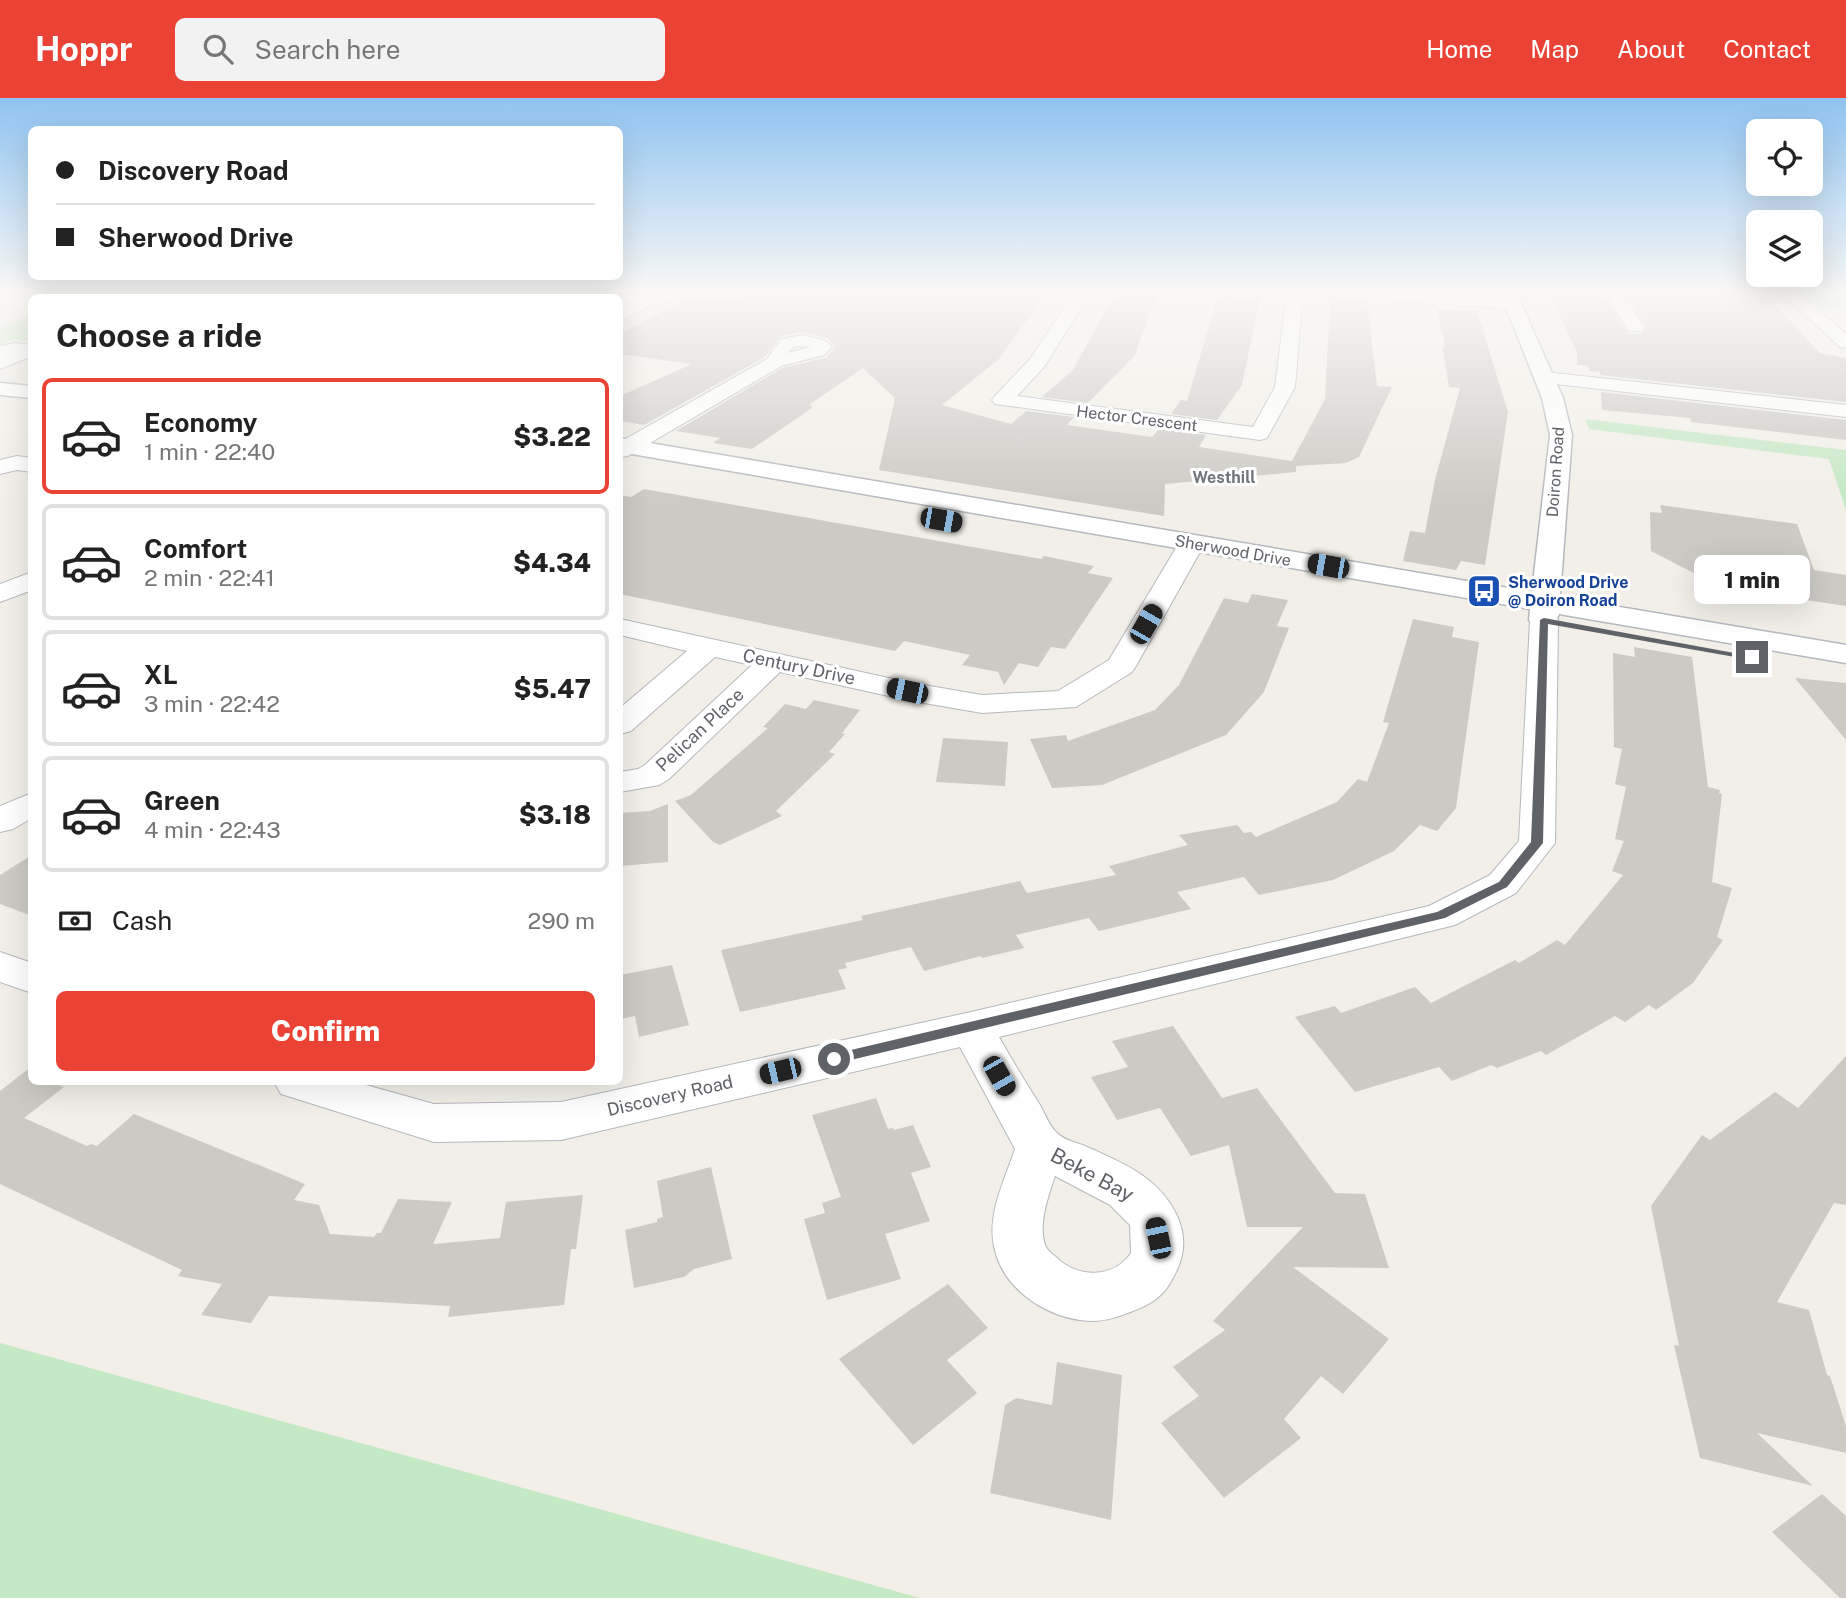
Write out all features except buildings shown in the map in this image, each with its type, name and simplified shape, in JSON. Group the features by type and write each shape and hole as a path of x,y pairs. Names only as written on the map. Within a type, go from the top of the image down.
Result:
{"street":[{"path":"623,451 775,362"},
{"name":"Hector Crescent","path":"1038,362 1002,400 1260,434 1285,387 1288,362"},
{"name":"Doiron Road","path":"1538,362 1559,418 1561,435 1544,612"},
{"path":"0,373 28,375"},
{"path":"1545,378 1846,411"},
{"path":"0,389 28,392"},
{"name":"Sherwood Drive","path":"623,452 1544,612 1846,654"},
{"path":"0,467 17,463 28,464"},
{"path":"0,484 28,487"},
{"name":"Century Drive","path":"623,628 773,663 982,704 1065,699 1121,666 1187,552"},
{"path":"0,594 28,582"},
{"name":"Sherwood Drive","path":"1544,612 1846,672"},
{"name":"Discovery Road","path":"307,1085 434,1123 561,1121 971,1028 1441,915 1503,884 1537,843 1544,612"},
{"path":"623,721 709,647"},
{"name":"Pelican Place","path":"623,782 648,778 657,772 773,663"},
{"path":"0,821 28,805"},
{"path":"0,966 28,977"},
{"name":"Beke Bay","path":"971,1028 1040,1147"}],"green space":[{"path":"1585,419 1846,450 1846,510 1829,459 1589,429"},
{"path":"0,1343 920,1598 0,1598"}],"place":[{"name":"Sherwood Drive @ Doiron Road","path":"1484,591"}],"district":[{"name":"Westhill","path":"1224,477"}],"route":[{"path":"834,1059 1441,915 1503,884 1537,843 1544,620 1752,657"}]}
